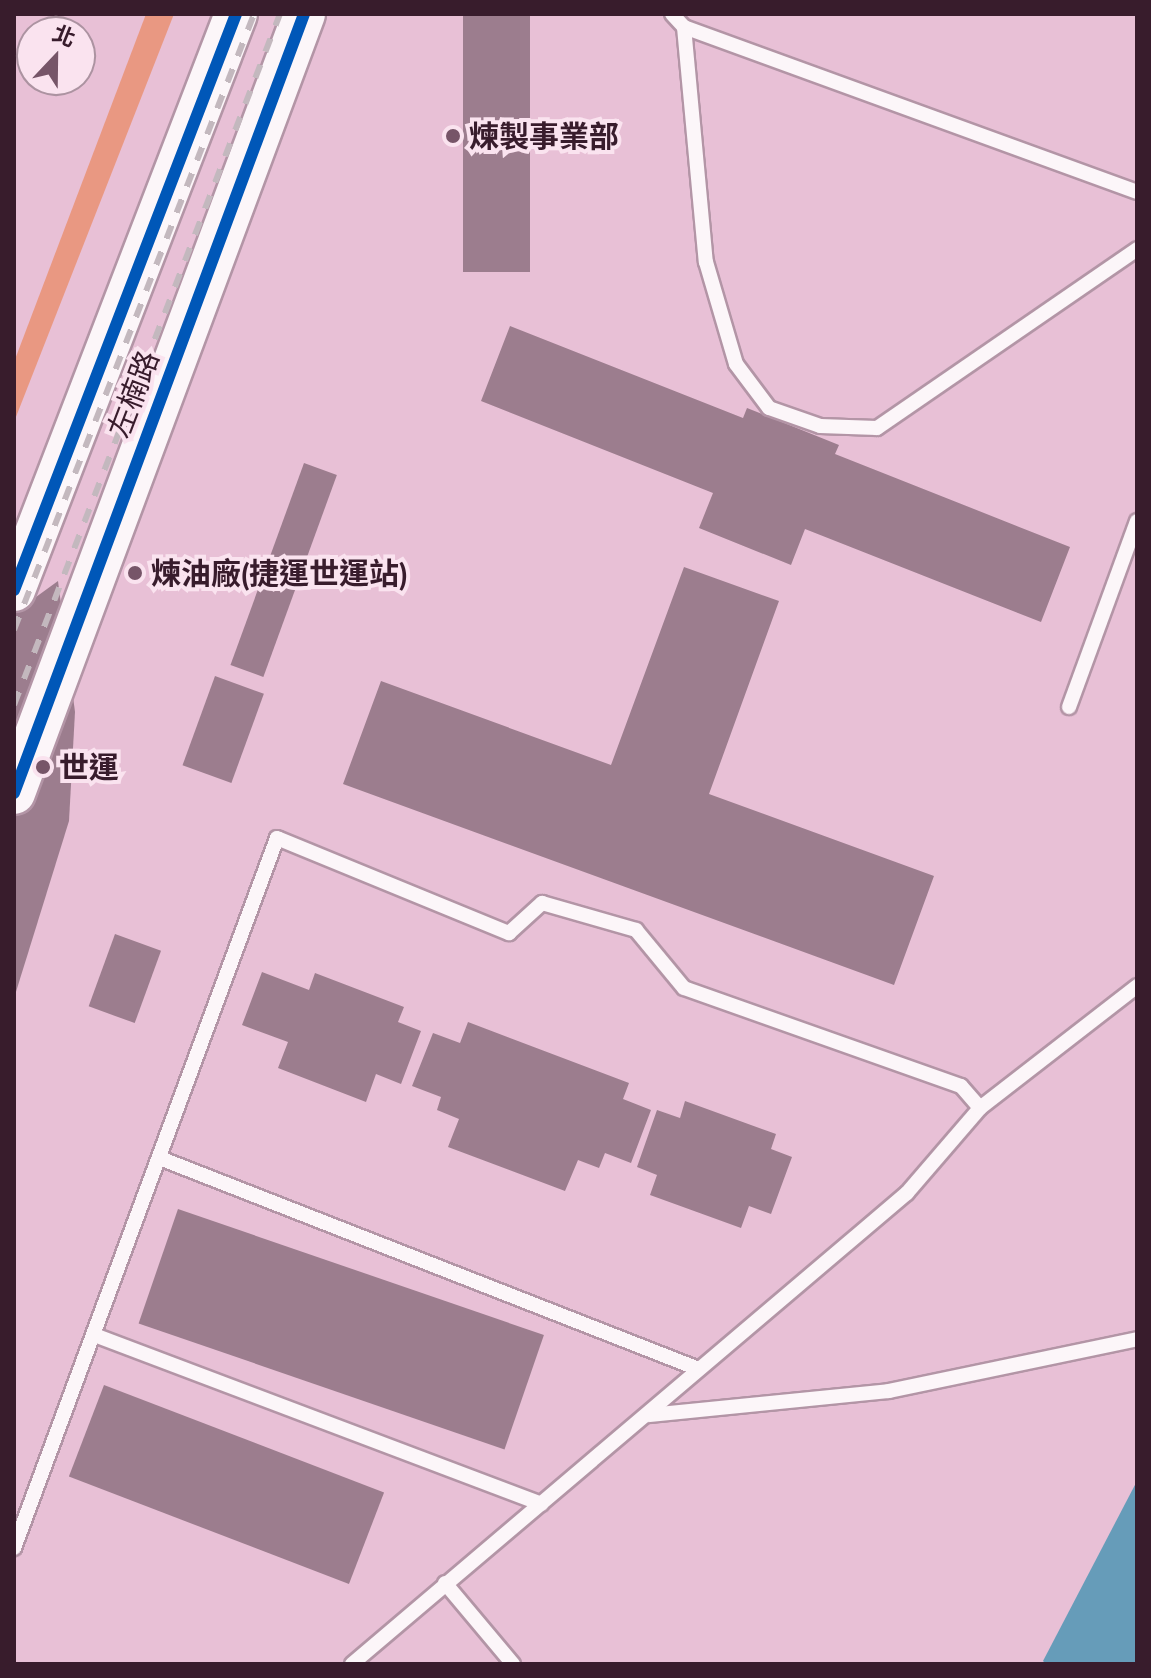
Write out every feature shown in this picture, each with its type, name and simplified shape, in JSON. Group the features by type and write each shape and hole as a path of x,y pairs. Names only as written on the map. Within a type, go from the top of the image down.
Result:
{"main road":[{"name":"左楠路","path":"14,590 236,14"},
{"name":"左楠路","path":"14,793 304,14"}],"lane":[{"path":"672,14 684,27 1137,192"},
{"path":"684,27 706,262 736,364 769,408 820,426 877,428 1137,249"},
{"path":"1069,707 1137,521"},
{"path":"14,1548 97,1336 277,838 509,933 542,903 636,930 684,988 961,1086 980,1108"},
{"path":"352,1664 649,1415 696,1368 907,1193 980,1108 1137,986"},
{"path":"162,1159 696,1368"},
{"path":"97,1336 541,1504"},
{"path":"649,1415 889,1391 1137,1339"},
{"path":"445,1583 513,1664"}],"shaded area":[{"path":"146,14 174,14 14,422 14,362"}],"water":[{"path":"1137,1481 1137,1664 1046,1664 1043,1661"}],"building":[{"path":"463,14 530,14 530,272 463,272"},
{"path":"510,326 743,418 747,408 839,445 835,454 1070,547 1041,622 805,529 791,565 699,528 713,493 481,401"},
{"path":"304,463 337,475 263,677 230,665"},
{"path":"684,567 779,601 709,794 934,876 894,985 343,784 381,681 611,765"},
{"name":"世運","path":"58,581 75,712 69,821 15,995 14,613"},
{"path":"215,676 264,694 231,783 183,765"},
{"path":"115,934 161,951 135,1023 89,1006"},
{"path":"262,972 309,990 315,973 404,1007 398,1022 421,1031 401,1084 376,1074 366,1102 278,1068 288,1042 242,1025"},
{"path":"468,1022 629,1083 623,1099 651,1110 631,1163 605,1153 599,1168 578,1160 565,1191 448,1147 459,1119 437,1110 441,1097 412,1086 433,1033 460,1043"},
{"path":"685,1101 776,1134 771,1149 792,1157 771,1214 749,1206 741,1228 650,1195 657,1175 637,1167 657,1110 680,1118"},
{"path":"178,1209 544,1335 505,1449 139,1323"},
{"path":"104,1385 384,1493 349,1584 69,1476"}],"railway":[{"path":"14,630 254,14"},
{"path":"14,705 280,14"}],"cycle path":[{"path":"14,590 236,14"},
{"path":"14,793 304,14"}],"place":[{"name":"煉製事業部","path":"453,136"},
{"name":"煉油廠(捷運世運站)","path":"135,573"},
{"name":"世運","path":"43,767"}]}
